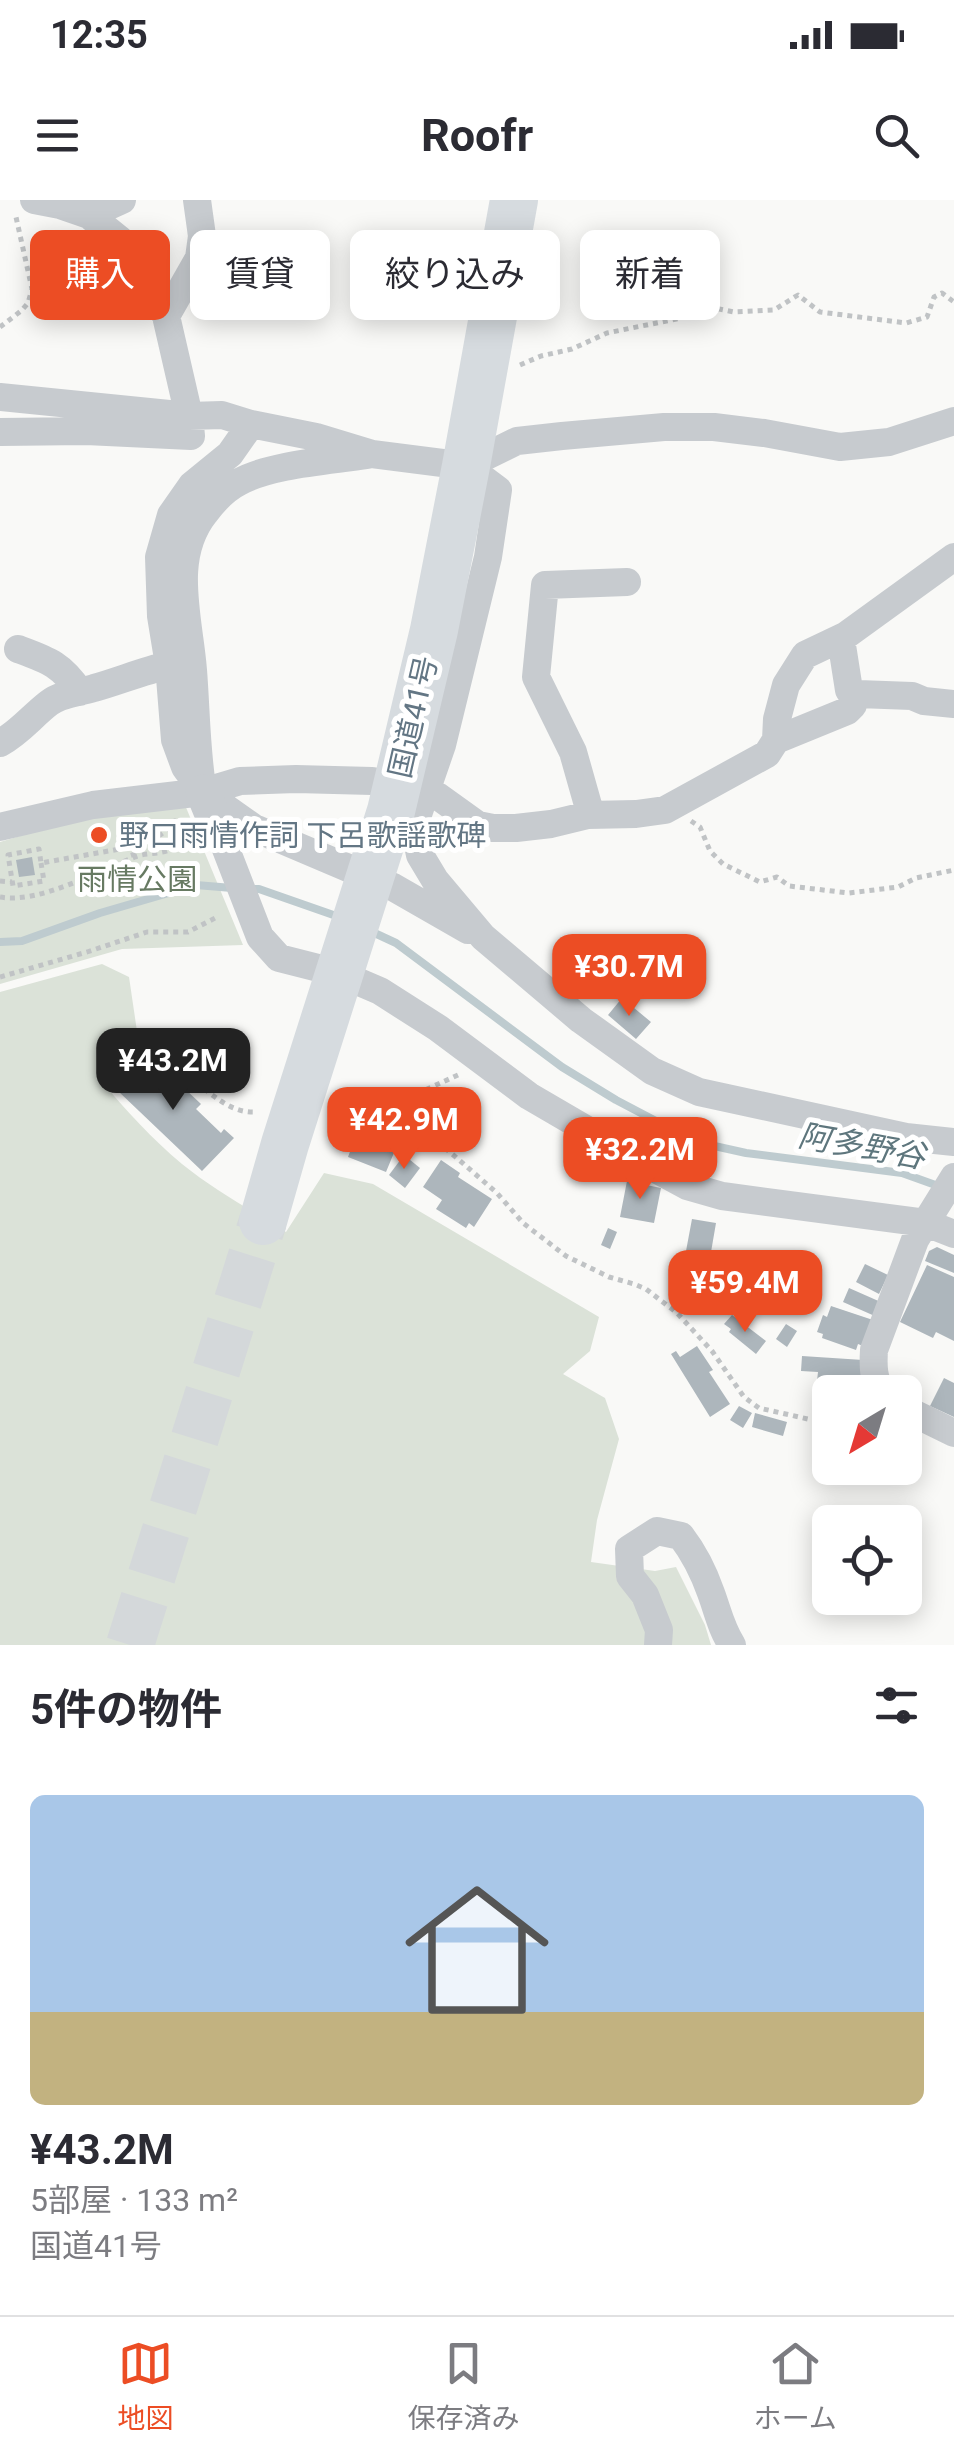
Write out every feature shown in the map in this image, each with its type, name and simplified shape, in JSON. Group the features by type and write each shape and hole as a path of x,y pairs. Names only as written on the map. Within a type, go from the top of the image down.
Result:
{"highway":[{"name":"国道41号","path":"263,1221 276,1124 391,811 434,630 514,200"}],"street":[{"path":"89,215 122,200"},
{"path":"170,309 198,258 202,236 196,200"},
{"path":"24,205 60,205 89,215 108,230"},
{"path":"167,320 190,426 192,485"},
{"path":"0,396 190,426"},
{"path":"0,432 190,426 222,416 316,436 372,454 466,466 498,490 488,557 442,746 414,826 420,855 435,880 483,937 581,1020 652,1071 699,1092 906,1136 954,1142"},
{"path":"466,466 516,441 562,436 664,427 714,428 840,447 889,442 954,421"},
{"path":"252,424 230,454 192,485 171,515 159,557 174,740 185,767 204,792 254,828 393,887 483,937"},
{"path":"372,454 258,473 235,483 216,498 196,524 187,547 183,588 204,792 260,936 279,958 338,973 380,991 438,1028 529,1096 687,1186 722,1196 930,1216 954,1234"},
{"path":"0,827 93,805 204,792 240,782 296,779 372,781 425,792 439,797 478,826 493,828 552,824 588,815 666,810 767,754 776,740 786,686 805,655 840,639 954,557"},
{"path":"588,815 574,752 536,677 545,585 627,582"},
{"path":"776,740 853,706 840,639"},
{"path":"18,649 60,666 80,692"},
{"path":"0,743 62,696 169,665"},
{"path":"854,698 858,694 912,696 924,702 954,704"},
{"path":"875,1375 874,1350 915,1240 954,1177"},
{"path":"922,1417 954,1433"},
{"path":"658,1645 659,1630 645,1596 630,1576 630,1549 657,1531 681,1536 693,1552 722,1630 732,1645"}],"path":[{"path":"0,328 21,311 32,289 24,205"},
{"path":"484,366 515,368 541,356 572,349 607,332 681,318 700,305 734,312 774,310 798,295 820,312 906,323 928,317 934,296 942,293 954,302"},
{"path":"674,806 680,815 700,827 710,851 722,864 760,882 777,878 789,886 849,894 898,886 954,870"},
{"path":"0,897 16,899 46,891 134,857 166,851 178,839 172,815"},
{"path":"41,863 131,847 176,824"},
{"path":"131,847 134,857"},
{"path":"44,881 13,886 8,855 39,850 46,891"},
{"path":"0,881 12,882"},
{"path":"0,977 147,932 188,932 219,916"},
{"path":"460,1074 414,1095 443,1146 497,1193 523,1223 566,1256 634,1284 662,1301 703,1340 744,1396 759,1408 812,1420"},
{"path":"188,1076 230,1107 256,1112 276,1124"}],"green space":[{"name":"雨情公園","path":"185,805 243,945 122,949 0,984 0,842 70,821"},
{"path":"102,964 129,977 138,1038 101,1081 160,1145 207,1182 286,1232 324,1173 373,1184 599,1317 590,1351 563,1374 605,1398 619,1439 597,1520 591,1562 655,1571 676,1567 711,1645 0,1645 0,992"}],"building":[{"path":"32,857 35,875 19,877 16,860"},
{"path":"622,998 651,1022 636,1039 608,1015"},
{"path":"145,1053 156,1063 151,1067 179,1094 184,1088 201,1104 196,1109 221,1133 224,1129 234,1138 202,1171 118,1091 124,1085 118,1080"},
{"path":"407,1109 430,1143 413,1153 398,1125 402,1120 399,1114"},
{"path":"371,1127 393,1135 391,1141 398,1143 386,1172 348,1157 356,1136 362,1130 369,1133"},
{"path":"404,1155 420,1168 405,1188 389,1175"},
{"path":"441,1160 460,1173 458,1177 492,1199 474,1227 469,1223 466,1228 436,1209 442,1200 423,1187"},
{"path":"627,1181 661,1188 654,1223 620,1217"},
{"path":"692,1219 716,1223 705,1287 680,1283"},
{"path":"608,1228 617,1232 610,1249 601,1245"},
{"path":"937,1247 954,1255 954,1273 925,1261 929,1251"},
{"path":"865,1264 888,1275 879,1294 856,1282"},
{"path":"927,1265 954,1277 954,1341 936,1332 933,1338 900,1322"},
{"path":"849,1288 883,1303 877,1317 843,1302"},
{"path":"831,1306 873,1320 863,1346 858,1344 856,1350 822,1338 823,1334 817,1332"},
{"path":"732,1315 766,1341 756,1354 724,1324"},
{"path":"786,1324 797,1331 787,1347 776,1339"},
{"path":"697,1346 730,1404 710,1417 671,1354 676,1351 680,1357"},
{"path":"802,1356 863,1360 862,1375 801,1371"},
{"path":"944,1378 954,1383 954,1417 930,1406"},
{"path":"739,1406 752,1413 743,1428 730,1420"},
{"path":"755,1413 787,1422 783,1436 752,1427"}],"waterway":[{"name":"阿多野谷","path":"0,942 22,941 196,885 232,888"},
{"name":"阿多野谷","path":"251,889 342,918"},
{"name":"阿多野谷","path":"368,930 396,943 562,1067 675,1131 710,1145 746,1153 902,1173 941,1187"}],"tunnel":[{"path":"130,1645 263,1221"}],"place":[{"name":"野口雨情作詞 下呂歌謡歌碑","path":"99,835"}]}
